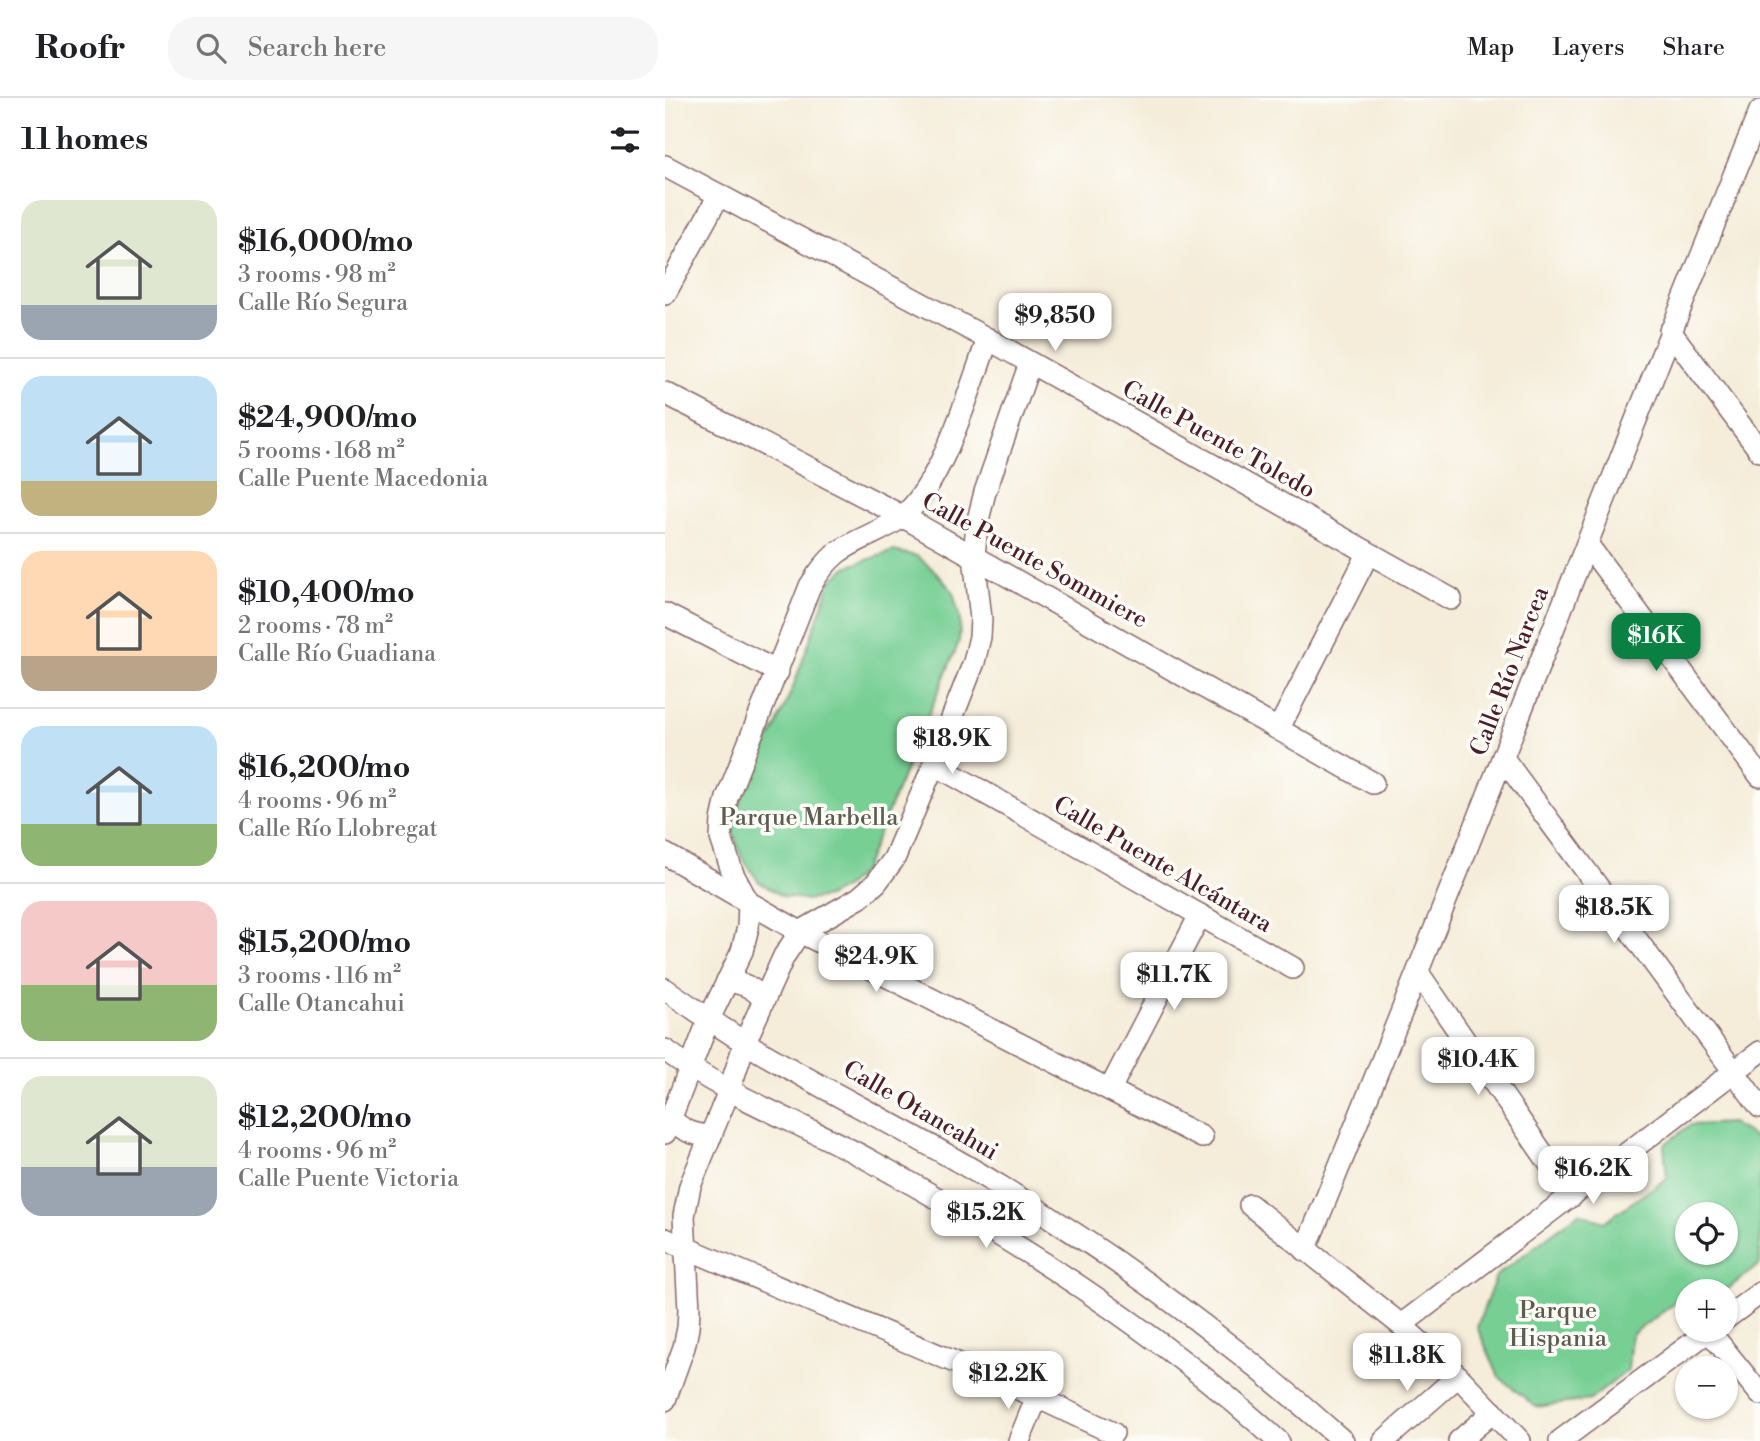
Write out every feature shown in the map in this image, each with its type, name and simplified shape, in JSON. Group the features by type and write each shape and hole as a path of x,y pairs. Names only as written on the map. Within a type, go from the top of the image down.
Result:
{"street":[{"name":"Calle Río Narcea","path":"1305,1250 1419,974 1670,331 1760,111"},
{"name":"Calle Puente Toledo","path":"665,166 988,339 1451,599"},
{"path":"665,294 719,195"},
{"path":"1670,331 1760,451"},
{"path":"711,1136 696,1136 668,1126 709,1019 742,951 748,927 749,904 721,838 727,798 810,586 824,565 839,552 902,516 923,493 942,459 988,339"},
{"path":"665,1400 688,1328 684,1216 690,1186 729,1091 745,1042 784,956 800,932 859,898 876,883 894,859 934,764 974,662 980,637 981,619 974,556 977,524 985,492 1030,363"},
{"name":"Calle Puente Sommiere","path":"665,393 902,516 1373,783"},
{"path":"1587,544 1760,776"},
{"path":"1279,728 1368,554"},
{"path":"665,614 778,672"},
{"path":"1503,758 1760,1107"},
{"name":"Calle Puente Alcántara","path":"934,764 1293,968"},
{"path":"665,854 800,932 1202,1137"},
{"path":"1110,1089 1200,915"},
{"path":"1419,974 1572,1196"},
{"path":"727,981 754,989 764,999"},
{"name":"Calle Otancahui","path":"665,989 745,1042 1004,1188 1107,1257 1257,1367 1343,1441"},
{"path":"665,1050 729,1091 862,1155 981,1222 1105,1305 1191,1367 1278,1441"},
{"path":"1401,1325 1760,1052"},
{"path":"1250,1205 1401,1325 1458,1376 1520,1441"},
{"path":"665,1239 1037,1396 1113,1433"},
{"path":"1738,1310 1760,1293"},
{"path":"1560,1441 1695,1342"},
{"path":"1725,1342 1760,1394"},
{"path":"1384,1441 1458,1376"},
{"path":"1019,1441 1037,1396"},
{"path":"1459,1441 1493,1412"}],"green space":[{"name":"Parque Marbella","path":"893,551 917,556 936,572 953,592 960,619 959,642 863,871 846,887 827,897 808,900 782,896 759,882 741,856 732,828 746,784 794,685 831,580 847,567"},
{"name":"Parque Hispania","path":"1731,1123 1760,1140 1760,1264 1738,1281 1675,1279 1675,1303 1631,1335 1628,1370 1590,1400 1536,1407 1499,1377 1477,1327 1496,1276 1579,1213 1604,1222 1667,1178 1664,1145 1690,1125"}]}
